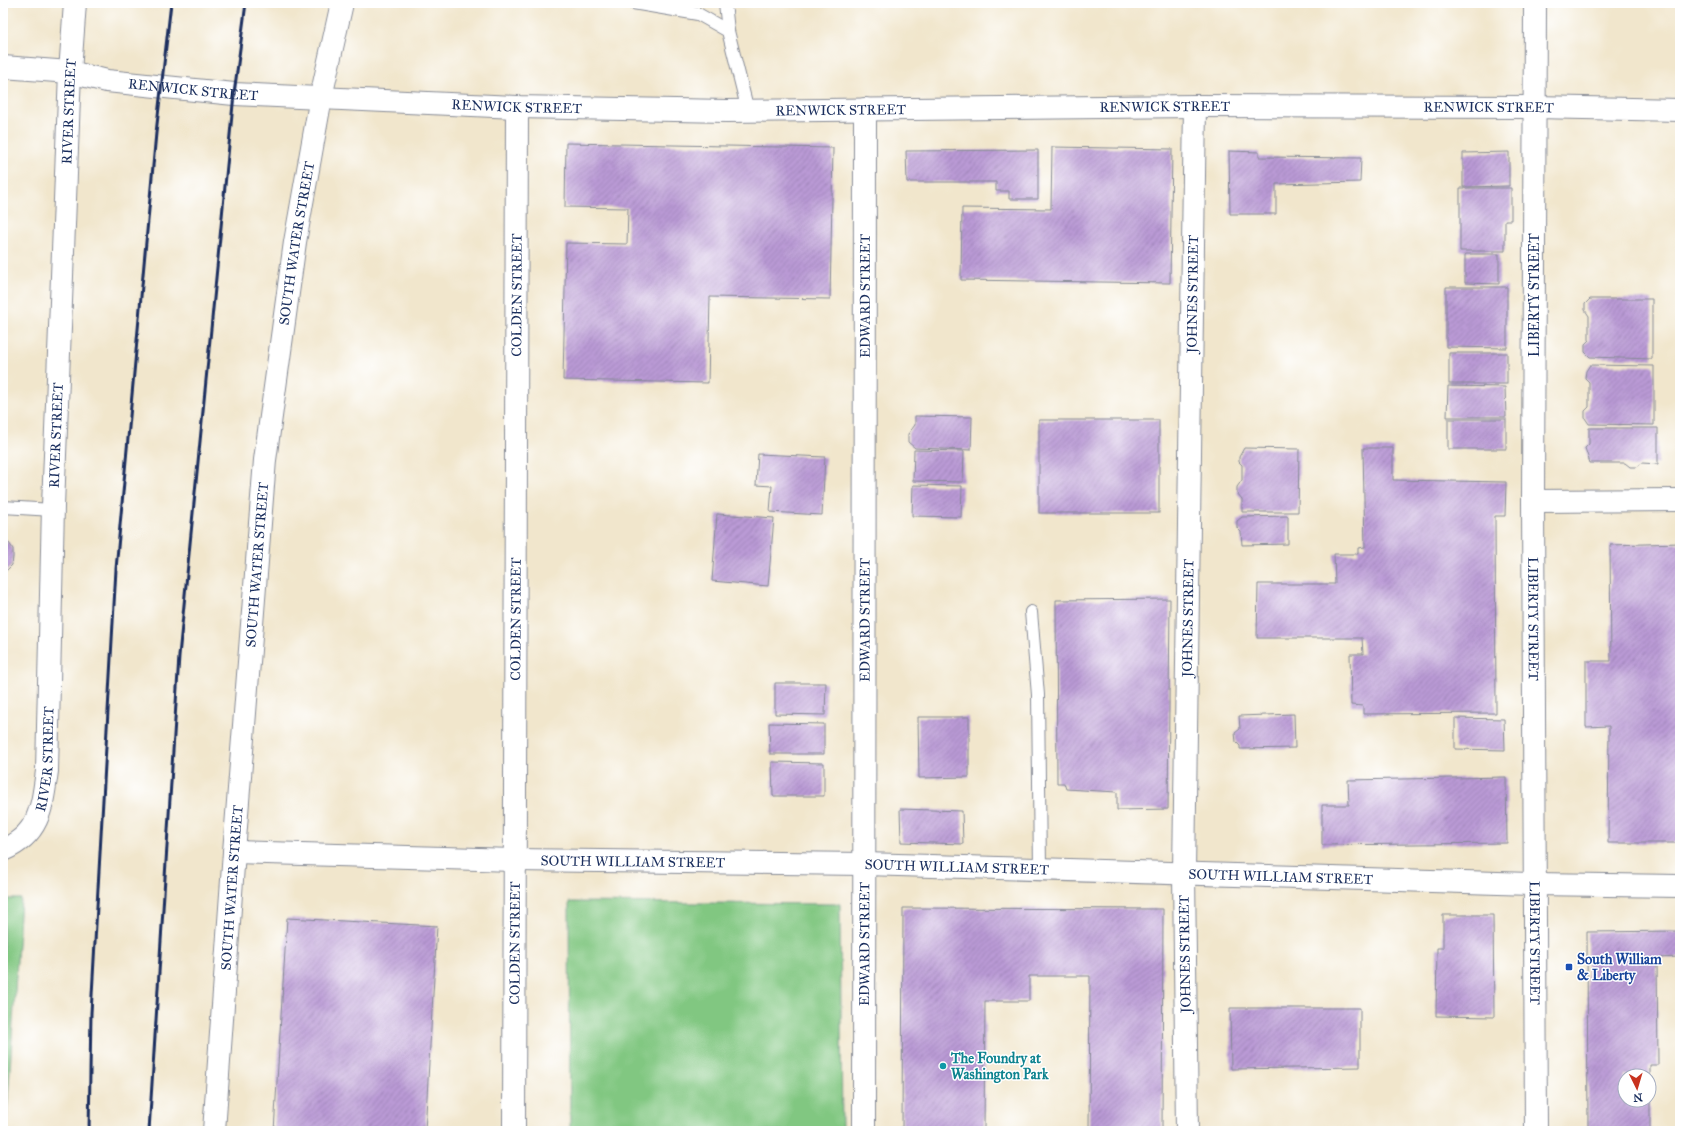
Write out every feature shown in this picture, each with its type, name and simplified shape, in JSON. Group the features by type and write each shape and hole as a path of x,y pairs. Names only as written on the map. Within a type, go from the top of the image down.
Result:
{"street":[{"name":"RIVER STREET","path":"3,850 15,844 35,825 43,804 47,771 53,510 70,72 75,3"},
{"name":"SOUTH WATER STREET","path":"214,1131 234,852 265,460 295,242 321,97 342,3"},
{"name":"LIBERTY STREET","path":"1535,3 1533,884 1536,1131"},
{"name":"RENWICK STREET","path":"3,66 70,72 107,81 219,92 517,107 748,111 1195,106 1535,107 1680,110"},
{"name":"JOHNES STREET","path":"1187,1131 1184,872 1195,106"},
{"name":"COLDEN STREET","path":"514,1131 517,107"},
{"name":"EDWARD STREET","path":"864,1131 865,109"},
{"path":"1533,501 1680,500"},
{"name":"SOUTH WILLIAM STREET","path":"234,852 514,860 865,864 1184,872 1533,884 1680,886"}],"lane":[{"path":"633,3 698,14 728,31"},
{"path":"725,3 728,31 748,111"},
{"path":"3,507 53,510"},
{"path":"1031,612 1038,694 1040,869"}],"green space":[{"path":"3,899 21,899 6,1131 3,1131"},
{"path":"569,902 840,904 842,1131 570,1131"}],"building":[{"path":"566,143 833,148 830,299 710,297 708,383 563,380 566,243 627,244 628,208 565,207"},
{"path":"1052,147 1172,149 1170,283 961,280 962,208 1051,209"},
{"path":"1038,150 1038,199 1009,199 1009,191 996,191 996,182 907,182 906,151"},
{"path":"1229,151 1259,152 1259,157 1361,158 1360,182 1276,184 1276,214 1230,214"},
{"path":"1509,152 1509,186 1463,187 1463,153"},
{"path":"1460,188 1511,188 1511,220 1505,220 1505,251 1460,251"},
{"path":"1465,254 1499,254 1499,284 1465,283"},
{"path":"1446,287 1507,287 1507,348 1446,347"},
{"path":"1590,299 1652,299 1652,359 1590,357 1585,352 1585,344 1589,340 1589,316 1585,310 1585,304"},
{"path":"1449,353 1507,353 1507,384 1449,384"},
{"path":"1590,365 1654,366 1654,425 1589,424 1585,418 1585,411 1589,407 1589,382 1585,378 1586,371"},
{"path":"1448,386 1505,387 1506,417 1447,417"},
{"path":"915,416 972,417 971,450 915,448 908,442 908,434 915,425"},
{"path":"1448,419 1506,419 1506,449 1448,449"},
{"path":"1039,420 1159,420 1159,513 1039,513"},
{"path":"1589,428 1658,428 1658,464 1642,463 1637,467 1630,467 1625,463 1590,463 1585,448 1589,444"},
{"path":"1244,448 1299,449 1298,512 1242,512 1242,499 1237,493 1237,487 1242,480 1242,465 1239,462 1239,457"},
{"path":"1363,448 1393,448 1393,480 1506,482 1505,516 1495,516 1496,713 1363,714 1363,706 1351,705 1350,654 1363,654 1362,638 1257,638 1258,584 1335,584 1334,554 1358,554 1358,548 1365,547"},
{"path":"914,450 964,451 963,482 913,481"},
{"path":"758,454 825,457 822,515 770,512 772,486 756,485"},
{"path":"913,485 962,486 961,517 912,516"},
{"path":"717,514 774,518 768,586 712,581"},
{"path":"1288,516 1288,544 1242,545 1241,532 1237,528 1237,521 1242,517"},
{"path":"3,539 9,543 13,549 13,557 12,565 3,574"},
{"path":"1680,543 1680,843 1608,843 1609,726 1586,727 1586,661 1611,661 1610,545"},
{"path":"1170,599 1168,809 1117,810 1117,792 1066,789 1064,783 1057,783 1056,600"},
{"path":"775,683 826,683 825,715 775,714"},
{"path":"1294,714 1295,748 1240,749 1240,746 1236,742 1235,733 1240,729 1239,716"},
{"path":"918,717 969,717 969,777 919,778"},
{"path":"1455,718 1504,719 1505,750 1455,749"},
{"path":"769,723 824,724 824,754 770,754"},
{"path":"772,762 824,763 824,796 773,796"},
{"path":"1506,777 1507,843 1322,845 1322,805 1349,805 1348,780"},
{"path":"900,809 962,811 963,844 901,842"},
{"name":"The Foundry at Washington Park","path":"903,908 1163,909 1162,1131 1089,1131 1090,976 1029,976 1029,1001 985,1001 984,1131 902,1131"},
{"path":"1443,915 1493,915 1494,1017 1436,1016 1437,948 1443,948"},
{"path":"287,918 437,926 425,1131 274,1131"},
{"path":"1680,931 1680,957 1657,958 1658,1065 1650,1065 1650,1068 1617,1068 1617,1108 1650,1108 1650,1131 1588,1131 1587,932"},
{"path":"1230,1008 1360,1008 1360,1067 1231,1069"}],"railway":[{"path":"89,1131 91,1013 116,569 156,133 171,3"},
{"path":"149,1131 179,656 234,94 246,3"}],"place":[{"name":"South William & Liberty","path":"1569,967"},
{"name":"The Foundry at Washington Park","path":"943,1066"}]}
